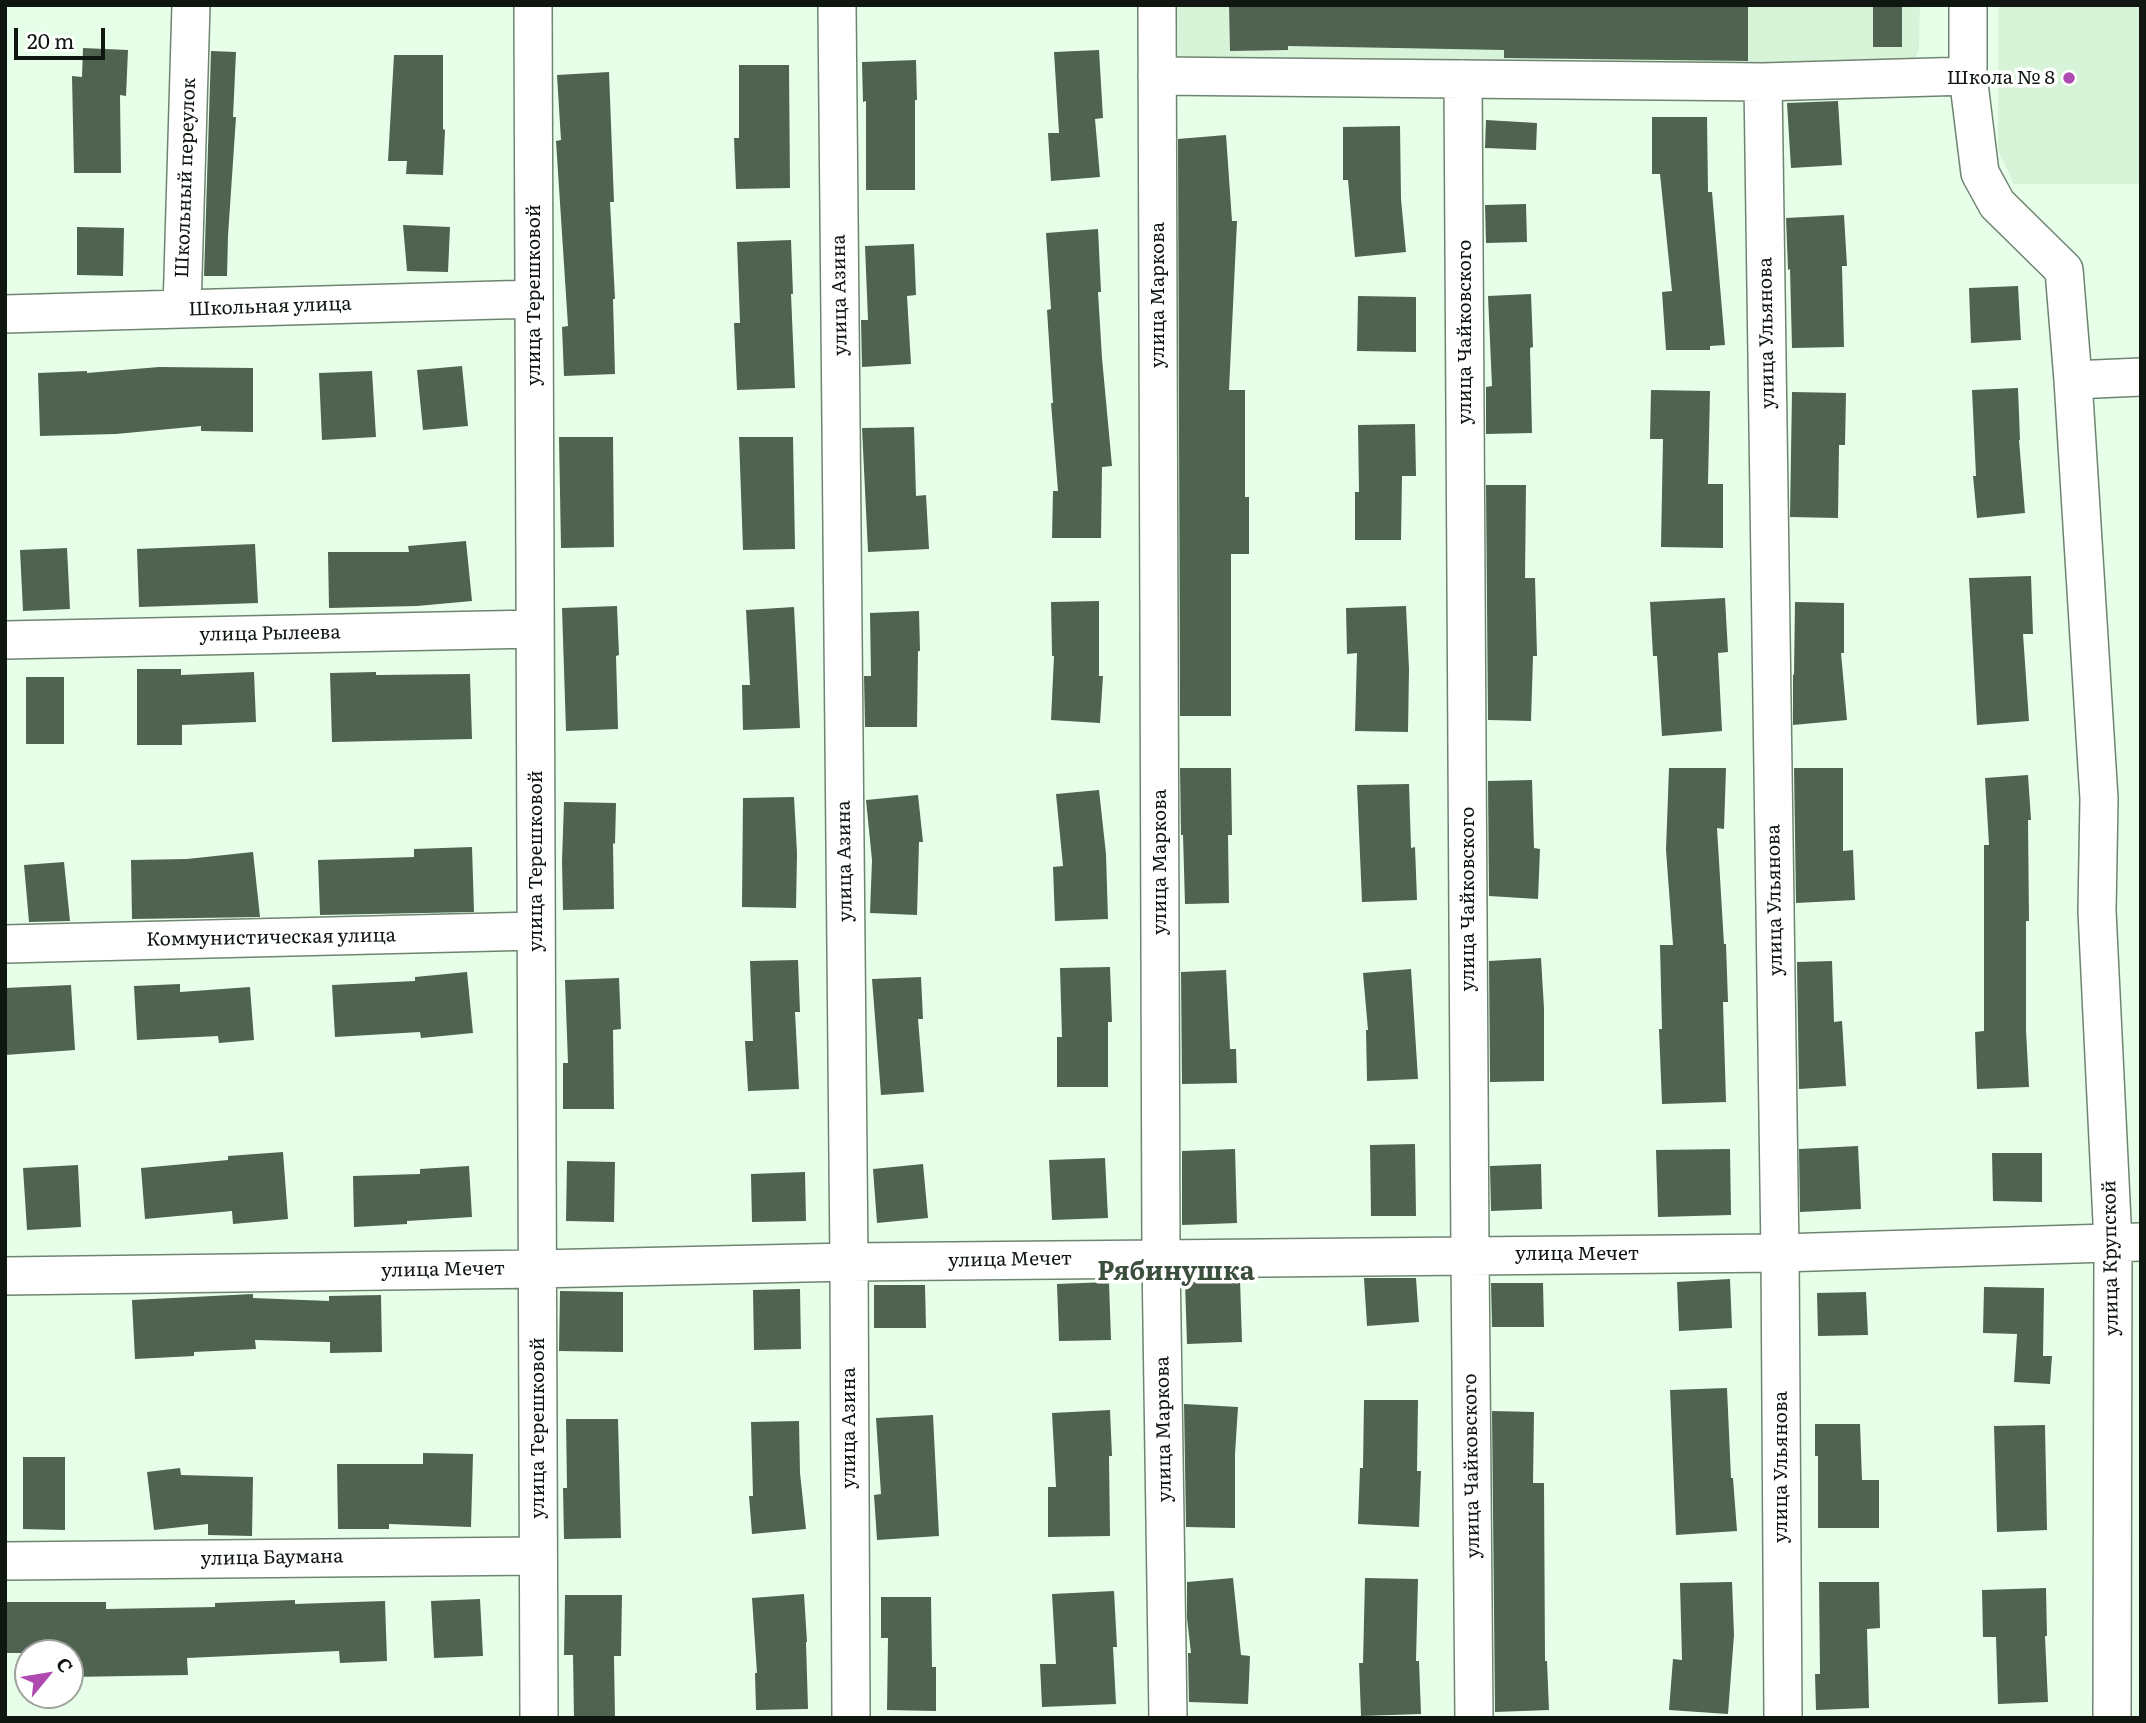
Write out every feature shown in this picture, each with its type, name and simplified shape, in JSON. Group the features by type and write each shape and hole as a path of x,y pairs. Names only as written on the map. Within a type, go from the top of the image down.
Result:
{"street":[{"name":"Школьный переулок","path":"183,309 191,5"},
{"name":"улица Терешковой","path":"533,5 539,1718"},
{"name":"улица Азина","path":"837,5 851,1718"},
{"name":"улица Маркова","path":"1157,5 1161,1258 1168,1718"},
{"name":"улица Крупской","path":"1968,5 1968,76 1980,173 1997,204 2064,270 2099,799 2097,911 2127,1243 2112,1718"},
{"path":"1157,76 1763,82 1968,76"},
{"name":"улица Чайковского","path":"1463,79 1474,1718"},
{"name":"улица Ульянова","path":"1763,82 1780,1253 1783,1718"},
{"name":"Школьная улица","path":"5,314 534,299"},
{"path":"2073,380 2141,377"},
{"name":"улица Рылеева","path":"5,640 535,629"},
{"name":"Коммунистическая улица","path":"5,944 536,931"},
{"name":"улица Мечет","path":"5,1276 849,1262 1780,1253 2127,1243"},
{"name":"улица Баумана","path":"5,1561 538,1556"}],"shaded area":[{"path":"1177,5 1920,5 1919,50 1911,66 1178,61"},
{"name":"Школа № 8","path":"1998,5 2141,5 2141,184 2014,184 1998,150"}],"building":[{"path":"1229,5 1748,5 1748,61 1504,58 1504,50 1288,46 1288,50 1230,51"},
{"path":"1873,5 1902,5 1902,47 1873,47"},
{"path":"83,48 128,50 126,96 120,95 121,173 74,173 72,76 82,77"},
{"path":"1099,50 1103,118 1095,119 1100,177 1051,181 1048,133 1059,133 1054,52"},
{"path":"211,51 236,52 233,117 236,117 227,276 204,276"},
{"path":"394,55 443,55 443,175 406,174 407,161 388,161"},
{"path":"916,60 915,190 866,190 866,101 863,102 862,62"},
{"path":"739,65 789,65 790,188 736,189 734,138 739,138"},
{"path":"609,72 614,202 610,202 615,299 615,374 564,376 562,327 568,326 556,141 561,140 557,75"},
{"path":"1838,101 1842,165 1791,168 1787,103"},
{"path":"1652,117 1707,117 1708,192 1712,192 1725,345 1710,346 1710,350 1666,350 1662,292 1672,291 1660,174 1652,174"},
{"path":"1486,120 1537,123 1536,150 1485,148"},
{"path":"1400,126 1401,199 1406,252 1355,257 1348,180 1343,180 1343,127"},
{"path":"1226,135 1232,221 1237,221 1229,390 1245,390 1245,497 1249,497 1249,554 1231,554 1231,716 1180,716 1178,139"},
{"path":"1526,204 1527,242 1486,243 1485,205"},
{"path":"1844,215 1847,266 1842,266 1844,347 1792,348 1786,218"},
{"path":"403,225 450,227 448,272 407,271"},
{"path":"77,227 124,228 123,276 77,275"},
{"path":"1098,229 1101,292 1098,292 1112,466 1102,467 1101,538 1052,538 1053,491 1058,491 1051,403 1047,310 1051,309 1046,233"},
{"path":"791,240 795,388 737,390 734,323 740,323 737,242"},
{"path":"914,244 916,295 907,296 911,364 862,367 861,320 868,320 865,246"},
{"path":"2018,286 2021,340 1971,343 1969,288"},
{"path":"1531,294 1532,433 1486,434 1486,387 1492,386 1488,296"},
{"path":"1358,296 1416,297 1416,352 1357,351"},
{"path":"462,366 468,426 423,430 417,370"},
{"path":"159,367 253,368 253,432 201,431 201,426 116,434 40,436 38,373 87,373"},
{"path":"372,371 376,437 322,440 319,373"},
{"path":"2018,388 2025,513 1977,518 1973,476 1976,476 1972,390"},
{"path":"1651,390 1710,391 1708,484 1723,484 1723,548 1661,547 1663,439 1650,439"},
{"path":"1792,392 1846,393 1845,445 1839,445 1838,518 1790,517"},
{"path":"1415,424 1416,476 1402,476 1401,540 1355,540 1355,492 1359,492 1358,425"},
{"path":"914,427 916,496 926,495 929,549 868,552 862,428"},
{"path":"559,437 613,437 614,547 561,548"},
{"path":"739,437 793,437 795,549 743,550"},
{"path":"1486,485 1526,485 1525,578 1535,578 1537,656 1533,656 1531,721 1488,720"},
{"path":"466,541 472,601 417,606 329,608 328,552 409,552 408,546"},
{"path":"255,544 258,603 139,607 137,549"},
{"path":"67,548 70,609 23,611 20,550"},
{"path":"2031,576 2033,634 2023,634 2029,721 1977,725 1969,578"},
{"path":"1725,598 1728,652 1718,653 1722,731 1662,736 1657,656 1653,656 1650,602"},
{"path":"1099,601 1099,676 1103,676 1100,723 1051,720 1054,656 1051,602"},
{"path":"1795,602 1844,603 1844,653 1841,653 1847,720 1793,725"},
{"path":"617,606 618,729 566,731 562,608"},
{"path":"1406,606 1408,732 1355,731 1357,653 1347,654 1346,608"},
{"path":"794,607 800,728 743,730 742,685 750,685 746,610"},
{"path":"919,611 917,727 865,727 864,676 871,676 870,613"},
{"path":"137,669 181,669 181,675 254,672 256,722 182,725 182,745 137,745"},
{"path":"376,672 376,675 470,674 472,739 332,742 330,673"},
{"path":"26,677 64,677 64,744 26,744"},
{"path":"1180,768 1231,768 1229,903 1185,904"},
{"path":"1669,768 1726,768 1724,829 1717,828 1728,1002 1723,1002 1726,1102 1662,1104 1660,945 1673,945 1666,850"},
{"path":"1794,768 1843,768 1843,851 1853,850 1855,900 1796,903"},
{"path":"2028,775 2031,820 2028,820 2029,921 2026,921 2029,1087 1977,1089 1975,1032 1984,1031 1984,845 1989,845 1985,778"},
{"path":"1532,780 1534,848 1540,849 1538,899 1489,896 1488,781"},
{"path":"1409,784 1411,848 1415,847 1417,900 1362,902 1357,785"},
{"path":"1099,790 1106,854 1108,919 1055,921 1053,867 1063,866 1056,794"},
{"path":"918,795 923,842 919,842 917,915 870,913 872,860 866,800"},
{"path":"794,797 796,908 742,907 743,798"},
{"path":"564,802 616,803 615,844 613,843 614,909 563,910"},
{"path":"472,847 474,912 320,915 318,860 414,857 414,849"},
{"path":"253,852 260,917 132,919 131,860 187,859"},
{"path":"64,862 70,921 29,922 24,865"},
{"path":"1541,958 1544,1081 1490,1082 1489,961"},
{"path":"798,960 800,1012 795,1012 799,1089 748,1091 745,1041 753,1041 750,961"},
{"path":"1832,961 1834,1022 1842,1021 1846,1086 1799,1089 1797,962"},
{"path":"1110,967 1112,1022 1108,1022 1108,1087 1057,1087 1057,1037 1062,1037 1060,968"},
{"path":"1411,969 1418,1079 1367,1081 1368,1030 1363,973"},
{"path":"1226,970 1230,1049 1236,1049 1237,1083 1182,1084 1181,972"},
{"path":"467,972 473,1033 421,1038 420,1032 335,1037 332,985 415,981 415,977"},
{"path":"921,977 923,1019 918,1019 924,1092 881,1095 872,979"},
{"path":"619,978 621,1029 613,1030 614,1109 563,1109 563,1063 568,1063 565,980"},
{"path":"180,984 180,992 250,987 254,1040 219,1043 218,1036 137,1040 134,986"},
{"path":"71,985 75,1050 5,1055 5,988"},
{"path":"1415,1144 1416,1216 1371,1216 1370,1145"},
{"path":"1858,1146 1861,1209 1800,1212 1799,1149"},
{"path":"1235,1149 1237,1223 1182,1225 1182,1151"},
{"path":"1730,1149 1731,1215 1658,1217 1656,1150"},
{"path":"283,1152 288,1219 233,1224 232,1211 145,1219 141,1168 228,1160 228,1156"},
{"path":"1992,1153 2042,1153 2042,1202 1993,1201"},
{"path":"1105,1158 1108,1218 1052,1220 1049,1160"},
{"path":"567,1161 615,1162 614,1222 566,1221"},
{"path":"923,1164 928,1218 877,1223 873,1169"},
{"path":"1541,1164 1542,1209 1491,1211 1490,1166"},
{"path":"78,1165 81,1227 27,1230 23,1168"},
{"path":"469,1166 472,1217 354,1227 353,1176 420,1174 420,1169"},
{"path":"805,1172 806,1221 752,1222 751,1174"},
{"path":"1364,1278 1416,1278 1419,1322 1367,1326"},
{"path":"1730,1279 1732,1328 1679,1331 1677,1282"},
{"path":"1240,1280 1242,1342 1187,1344 1185,1282"},
{"path":"1109,1282 1111,1340 1059,1341 1057,1284"},
{"path":"1491,1283 1543,1283 1544,1327 1492,1327"},
{"path":"874,1285 925,1285 926,1328 874,1328"},
{"path":"1984,1287 2044,1288 2043,1356 2052,1356 2050,1384 2014,1382 2017,1334 1983,1333"},
{"path":"800,1289 801,1349 754,1350 753,1290"},
{"path":"560,1291 623,1292 623,1352 559,1351"},
{"path":"1866,1292 1868,1335 1818,1336 1817,1293"},
{"path":"253,1294 253,1298 329,1301 329,1296 381,1295 382,1352 330,1353 330,1342 255,1340 256,1349 194,1352 194,1356 135,1359 132,1300"},
{"path":"1727,1388 1731,1478 1737,1531 1676,1535 1670,1390"},
{"path":"1364,1400 1418,1400 1417,1471 1421,1471 1419,1527 1358,1524 1360,1468 1363,1468"},
{"path":"1184,1404 1238,1407 1235,1528 1186,1527"},
{"path":"1110,1410 1110,1536 1048,1537 1048,1487 1056,1487 1052,1413"},
{"path":"1492,1411 1534,1412 1533,1483 1544,1483 1545,1661 1549,1710 1495,1712"},
{"path":"933,1415 939,1536 877,1540 874,1495 881,1494 876,1418"},
{"path":"566,1419 618,1419 621,1538 564,1539 563,1488 567,1488"},
{"path":"799,1421 800,1473 806,1529 752,1534 749,1496 753,1496 751,1422"},
{"path":"1815,1424 1860,1424 1862,1480 1879,1480 1879,1528 1818,1528"},
{"path":"2045,1425 2047,1530 1997,1532 1994,1426"},
{"path":"423,1453 473,1454 471,1527 389,1524 389,1529 338,1529 337,1464 423,1464"},
{"path":"23,1457 65,1457 65,1530 23,1529"},
{"path":"180,1468 181,1475 253,1477 252,1536 208,1535 208,1524 154,1530 147,1472"},
{"path":"1233,1578 1241,1655 1250,1656 1248,1704 1189,1702 1188,1653 1191,1653 1187,1582"},
{"path":"1365,1578 1418,1579 1416,1661 1419,1661 1421,1714 1361,1716 1359,1663 1363,1663"},
{"path":"1732,1582 1734,1635 1728,1714 1669,1710 1673,1659 1682,1660 1680,1583"},
{"path":"1819,1582 1879,1582 1880,1628 1867,1629 1869,1708 1816,1710 1815,1674 1820,1674"},
{"path":"2046,1588 2048,1702 1998,1704 1996,1637 1983,1637 1982,1590"},
{"path":"1114,1591 1116,1704 1042,1707 1040,1664 1056,1664 1052,1594"},
{"path":"804,1594 808,1709 756,1710 757,1673 752,1598"},
{"path":"565,1595 622,1595 621,1656 614,1656 615,1718 574,1718 573,1655 564,1655"},
{"path":"881,1597 931,1597 936,1711 887,1710 888,1638 881,1638"},
{"path":"480,1599 483,1656 434,1658 431,1601"},
{"path":"385,1601 387,1661 340,1663 339,1651 187,1658 188,1675 84,1677 84,1639 14,1639 14,1653 5,1653 5,1602 106,1602 106,1609 215,1607 215,1603"}],"place":[{"name":"Школа № 8","path":"2069,78"}],"district":[{"name":"Рябинушка","path":"1176,1272"}]}
